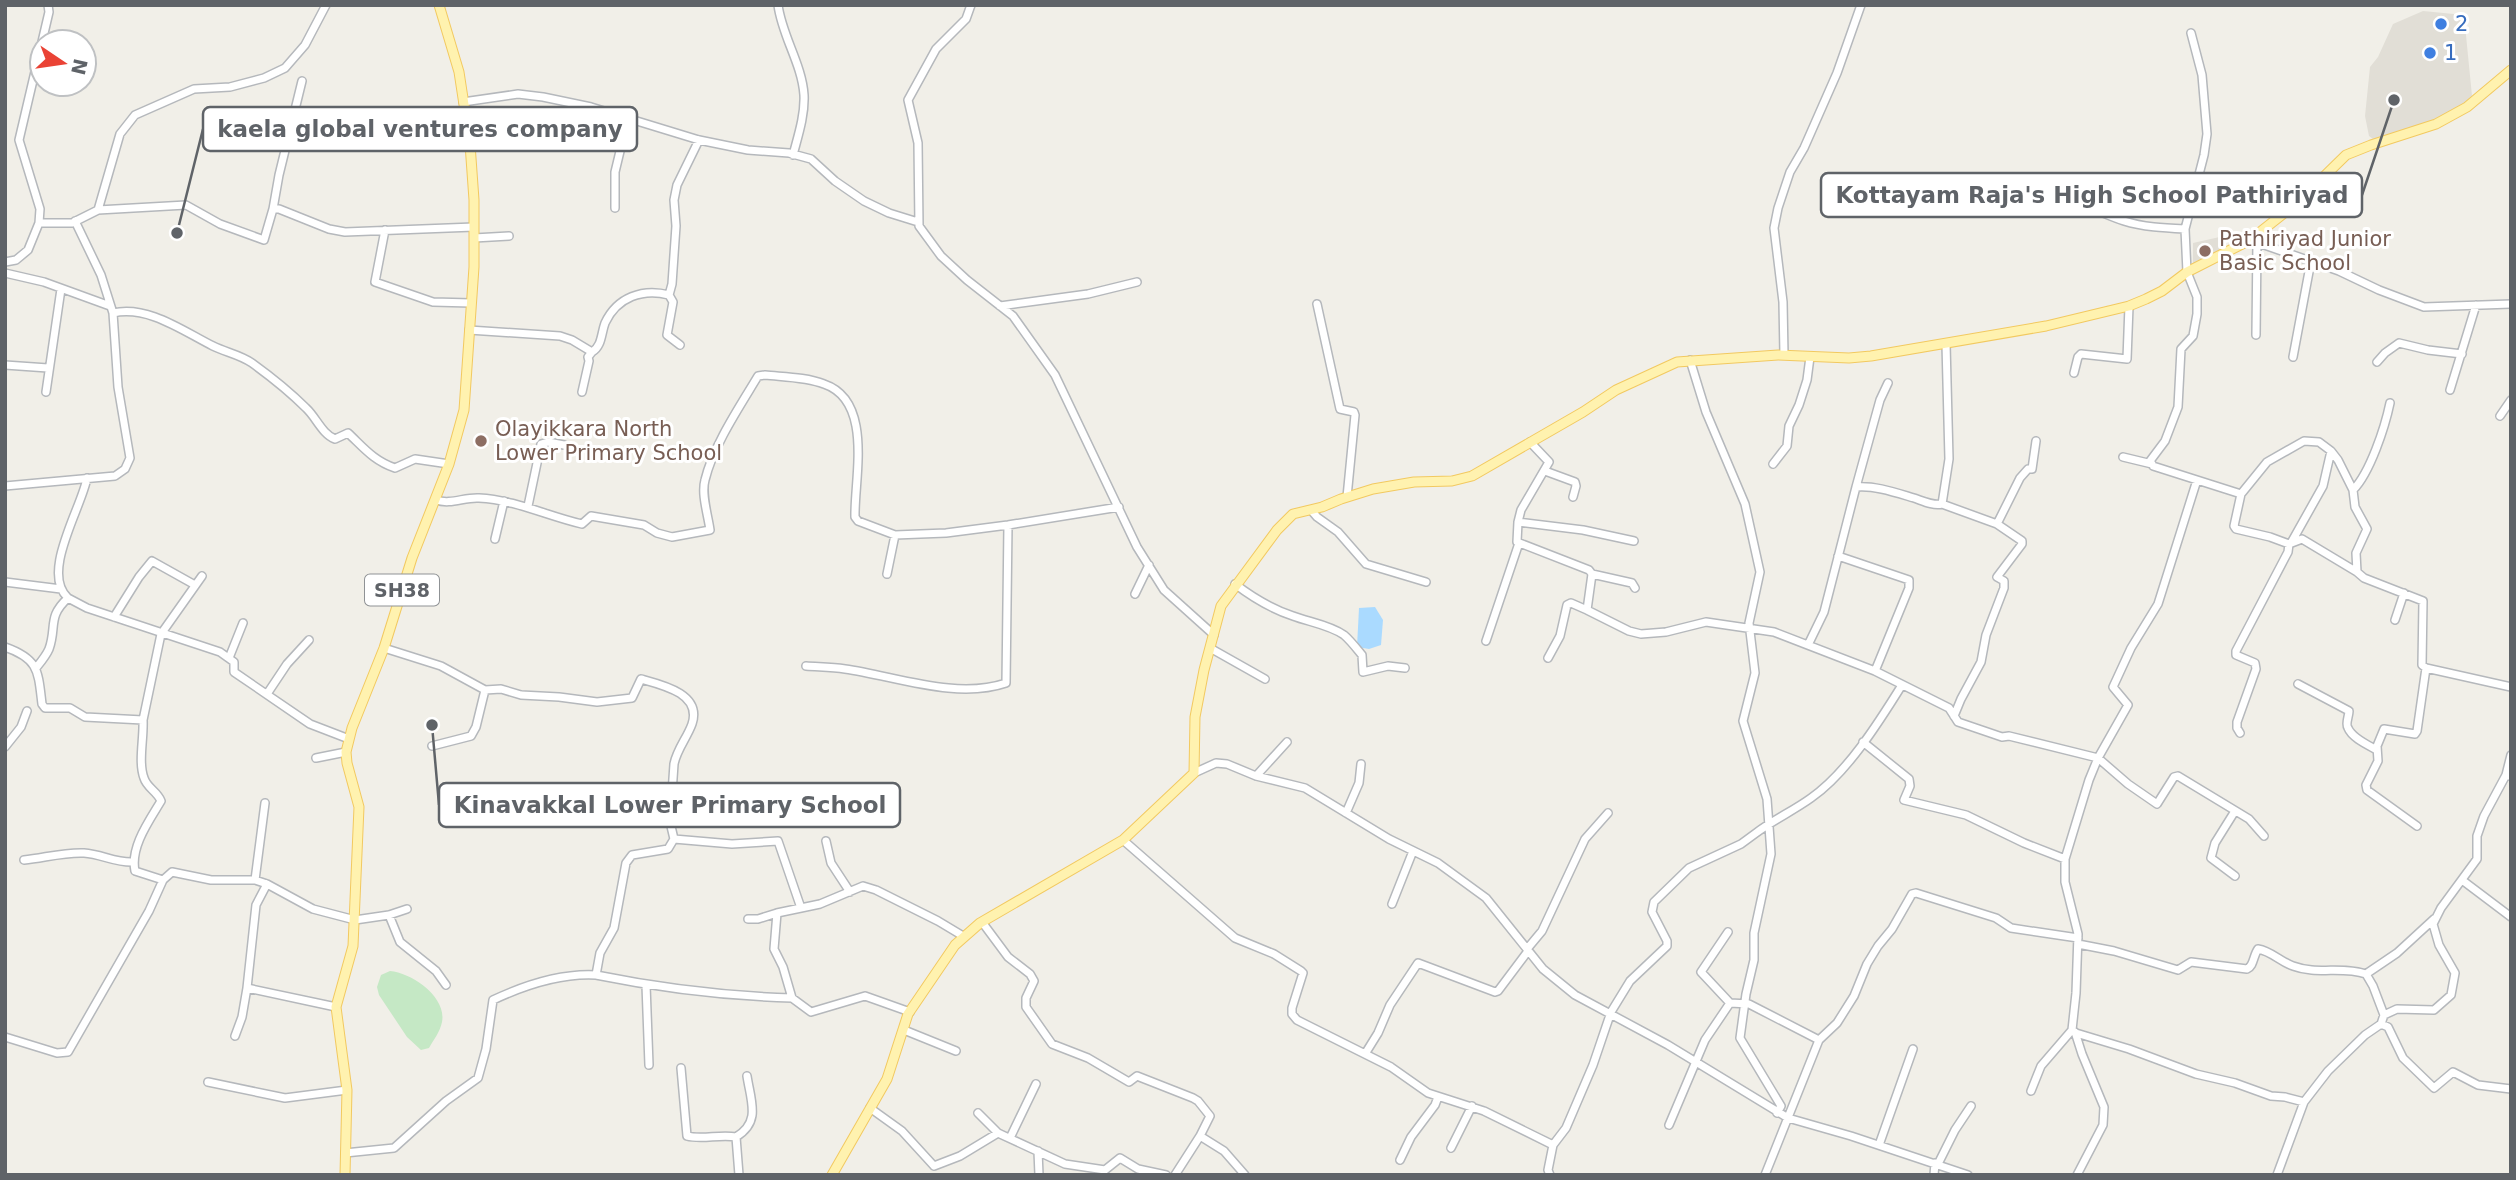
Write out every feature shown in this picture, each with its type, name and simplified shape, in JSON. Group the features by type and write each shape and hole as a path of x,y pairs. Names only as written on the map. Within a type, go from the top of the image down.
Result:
{"main road":[{"name":"SH38","path":"345,1175 347,1090 336,1007 353,946 359,807 346,752 384,648 412,558 449,464 464,410 474,238 470,144 459,72 439,5"},
{"path":"832,1175 887,1079 910,1012 963,936 982,922 1123,840 1194,773 1195,717 1221,606 1277,530 1293,514 1387,487 1414,482 1452,481 1472,476 1616,390 1677,362 1784,355 1849,358 2046,327 2129,306 2162,291 2187,272 2253,241 2346,155 2436,124 2467,107 2511,69"}],"street":[{"path":"48,5 49,12 19,140 40,209 39,223 28,250 7,262 5,273 28,277 111,310 125,310 158,318 250,361 307,408 329,436 335,439 348,433 367,454 385,465 395,468 415,459 449,464"},
{"path":"98,210 120,134 135,115 194,89 230,87 264,78 285,68 305,45 326,5"},
{"path":"778,5 781,24 793,53 804,95 801,125 793,155"},
{"path":"971,5 966,19 936,49 908,100 918,143 919,226 941,256 1013,316 1055,374 1137,547 1164,590 1214,635"},
{"path":"1784,355 1783,302 1774,228 1778,208 1790,172 1804,148 1837,73 1861,5"},
{"path":"2152,464 2150,461 2165,441 2178,407 2181,349 2195,330 2196,297 2187,272 2185,229 2207,134 2202,75 2191,33"},
{"path":"39,223 72,223 98,210 186,205 220,224 264,240 302,81"},
{"path":"463,102 518,94 591,107 699,140 811,159 835,181 864,201 889,213 918,222"},
{"path":"615,208 615,172 628,118"},
{"path":"680,345 667,335 673,302 669,295 676,226 674,200 677,185 699,140"},
{"path":"2059,204 2076,203 2126,222 2185,229"},
{"path":"273,209 345,232 474,227"},
{"path":"5,486 115,476 125,470 130,457 118,387 111,310 101,275 75,221"},
{"path":"385,230 375,282 433,302 471,303"},
{"path":"474,238 509,236"},
{"path":"2256,335 2253,241 2339,271 2424,307 2511,304"},
{"path":"2293,357 2311,261"},
{"path":"1000,306 1088,294 1137,282"},
{"path":"46,392 61,289"},
{"path":"582,392 588,357 600,344 604,325 611,312 631,296 657,292 669,295"},
{"path":"1317,304 1340,409 1354,412 1355,415 1347,497"},
{"path":"2450,390 2476,305"},
{"path":"2074,373 2081,354 2127,359 2129,306"},
{"path":"469,330 561,336 592,352"},
{"path":"2377,362 2399,342 2428,350 2462,354"},
{"path":"1942,504 1949,458 1947,344"},
{"path":"1773,464 1787,446 1789,426 1798,409 1807,380 1810,357"},
{"path":"1690,360 1706,412 1745,504 1760,572 1750,629 1755,673 1743,721 1767,799 1771,854 1754,933 1754,960 1740,1038 1782,1106 1777,1113"},
{"path":"5,365 23,369 48,368"},
{"path":"436,500 448,503 478,498 504,501 582,524 592,516 644,525 664,536 672,537 710,530 704,482 716,452 744,400 758,376 765,375 826,384 840,392 853,415 859,444 855,517 858,522 895,535 1008,526 1119,507"},
{"path":"1808,645 1824,612 1880,400 1888,383"},
{"path":"2500,416 2511,400"},
{"path":"2353,489 2359,483 2373,453 2390,403"},
{"path":"1997,524 2020,478 2028,469 2032,469 2036,441"},
{"path":"2357,572 2356,553 2367,529 2355,507 2353,489 2339,460 2319,442 2304,441 2267,462 2241,494 2234,526 2236,529 2290,543 2302,539 2364,578 2423,601 2421,665 2511,687"},
{"path":"1486,641 1519,543 1518,522 1527,498 1549,461 1530,442"},
{"path":"528,506 541,444 564,444"},
{"path":"2240,733 2237,722 2256,669 2255,663 2236,655 2235,652 2288,552 2290,543 2323,486 2331,452"},
{"path":"2123,457 2241,494"},
{"path":"1545,471 1575,482 1573,497"},
{"path":"87,478 85,491 72,517 58,571 61,589 68,598 87,608 220,652 234,662 234,672 310,724 349,739"},
{"path":"2077,1175 2103,1125 2104,1107 2074,1031 2078,941 2075,915 2064,882 2065,859 2078,811 2098,758 2128,705 2113,687 2131,648 2158,604 2197,481"},
{"path":"1856,487 1872,488 1936,506 1942,504 1997,524 2021,538 2022,544 1997,577 2004,581 2004,588 1986,635 1981,662 1954,716"},
{"path":"495,539 504,501"},
{"path":"1311,510 1338,532 1366,564 1426,582"},
{"path":"1518,522 1583,530 1634,541"},
{"path":"806,666 844,668 941,687 985,687 1006,683 1008,526"},
{"path":"887,574 895,535"},
{"path":"1519,543 1592,573 1632,583 1635,588"},
{"path":"1838,556 1909,580 1909,588 1875,671"},
{"path":"114,617 152,561 195,586"},
{"path":"1135,594 1149,565"},
{"path":"1587,610 1592,573"},
{"path":"163,880 135,871 136,848 161,801 143,777 144,720 162,634 202,576"},
{"path":"5,582 61,589"},
{"path":"1235,584 1251,596 1289,615 1319,624 1347,637 1362,656 1363,672 1388,666 1405,668"},
{"path":"2395,620 2404,593"},
{"path":"36,668 49,650 53,617 59,606 68,598"},
{"path":"1548,658 1560,636 1567,605 1571,603 1629,631 1641,634 1666,632 1706,622 1774,632 1875,671 1949,708 1958,722 2002,737 2009,736 2098,758 2150,802 2157,804 2169,781 2178,776 2249,819 2264,836"},
{"path":"229,657 243,623"},
{"path":"267,694 287,664 309,640"},
{"path":"5,647 27,656 36,668 45,708 70,708 85,717 144,720"},
{"path":"384,648 442,666 485,690 597,702 619,701 632,698 641,679 666,686 694,706 692,724 674,764 670,822 674,839 668,849 632,855 626,863 614,928 600,953 596,975"},
{"path":"1210,648 1265,679"},
{"path":"2417,826 2367,790 2366,785 2378,761 2377,750 2384,729 2415,734 2417,731 2426,668"},
{"path":"2298,684 2349,711 2346,725 2348,729 2377,750"},
{"path":"1550,1175 1553,1145 1566,1128 1594,1065 1611,1012 1630,981 1667,946 1652,912 1654,902 1689,868 1741,844 1826,786 1863,741 1902,685"},
{"path":"432,746 471,736 476,727 485,690"},
{"path":"5,747 22,727 27,711"},
{"path":"1863,741 1909,779 1910,786 1905,800 1966,814 2024,843 2065,859"},
{"path":"1256,776 1287,742"},
{"path":"316,758 346,752"},
{"path":"2384,1015 2397,1009 2434,1010 2451,995 2455,974 2439,945 2433,924 2477,859 2480,826 2509,775 2511,755"},
{"path":"1194,773 1216,763 1227,764 1256,776 1304,788 1438,863 1486,898 1543,969 1576,995 1611,1012 1777,1113 1968,1175"},
{"path":"1346,813 1359,783 1361,764"},
{"path":"255,880 265,803"},
{"path":"2234,810 2211,858 2235,876"},
{"path":"1365,1054 1390,1005 1418,963 1498,991 1542,931 1585,839 1608,813"},
{"path":"674,839 732,844 778,841 801,908"},
{"path":"1123,840 1235,938 1274,954 1301,971 1303,974 1292,1014 1297,1020 1391,1067 1428,1093 1472,1106 1553,1145"},
{"path":"826,841 831,863 850,892"},
{"path":"1392,904 1413,851"},
{"path":"23,860 87,853 122,862 134,862"},
{"path":"5,1037 57,1053 68,1052 149,911 163,880 172,872 211,880 255,880 313,909 355,920 389,915 407,909"},
{"path":"2462,880 2511,917"},
{"path":"235,1036 242,1017 247,988 256,905 267,884"},
{"path":"748,919 801,908 863,886 938,921 963,936"},
{"path":"1765,1175 1819,1040 1837,1023 1854,996 1867,964 1892,929 1912,894 1996,918 2011,928 2078,941 2178,970 2191,962 2247,969 2252,965 2258,949 2303,969 2346,970 2366,974 2397,953 2437,916"},
{"path":"777,913 774,949 783,967 792,998"},
{"path":"389,915 400,942 436,971 446,985"},
{"path":"982,922 1008,957 1030,974 1034,981 1026,998 1026,1007 1052,1044 1088,1058 1129,1082 1137,1076 1193,1098 1210,1116 1175,1175"},
{"path":"1728,932 1701,972 1730,1003 1749,1004 1819,1040"},
{"path":"2277,1175 2304,1102 2328,1071 2365,1035 2381,1024 2384,1015 2366,974"},
{"path":"345,1153 394,1148 446,1101 478,1078 486,1049 493,1000 565,976 596,975 646,985 742,996 792,998 811,1012 865,996 910,1012"},
{"path":"646,985 649,1065"},
{"path":"247,988 336,1007"},
{"path":"1670,1125 1705,1040 1730,1003"},
{"path":"2381,1024 2388,1027 2403,1058 2434,1088 2454,1072 2478,1085 2511,1089"},
{"path":"904,1030 956,1051"},
{"path":"2031,1091 2041,1066 2074,1031"},
{"path":"2074,1031 2196,1074 2235,1083 2271,1096 2304,1102"},
{"path":"1879,1145 1913,1049"},
{"path":"681,1068 687,1136 692,1138 723,1135 736,1137 747,1130 753,1119 747,1076"},
{"path":"208,1082 285,1098 347,1090"},
{"path":"1010,1138 1036,1084"},
{"path":"1400,1160 1411,1137 1438,1097"},
{"path":"1451,1148 1472,1106"},
{"path":"1934,1175 1955,1130 1971,1106"},
{"path":"870,1108 902,1131 934,1166"},
{"path":"978,1112 998,1133 1065,1164 1107,1172 1120,1158 1138,1169 1166,1175"},
{"path":"929,1175 934,1166 960,1156 998,1133"},
{"path":"1200,1136 1224,1151 1245,1175"},
{"path":"736,1137 738,1175"},
{"path":"1038,1151 1039,1175"},
{"path":"1540,1175 1549,1164"}],"shaded area":[{"path":"2423,11 2464,15 2472,96 2468,102 2427,124 2373,139 2369,136 2365,116 2370,67 2378,57 2393,24"},
{"path":"2224,236 2226,247 2193,266 2193,243"}],"green space":[{"path":"390,971 417,981 434,995 439,1004 442,1022 429,1048 421,1050 407,1037 379,995 377,987 381,975"}],"water":[{"path":"1375,607 1383,620 1381,645 1369,649 1357,647 1359,608"}],"place":[{"name":"2","path":"2441,24"},
{"name":"1","path":"2430,53"},
{"name":"Kottayam Raja's High School Pathiriyad","path":"2394,100"},
{"name":"kaela global ventures company","path":"177,233"},
{"name":"Pathiriyad Junior Basic School","path":"2205,251"},
{"name":"Olayikkara North Lower Primary School","path":"481,441"},
{"name":"Kinavakkal Lower Primary School","path":"432,725"}]}
